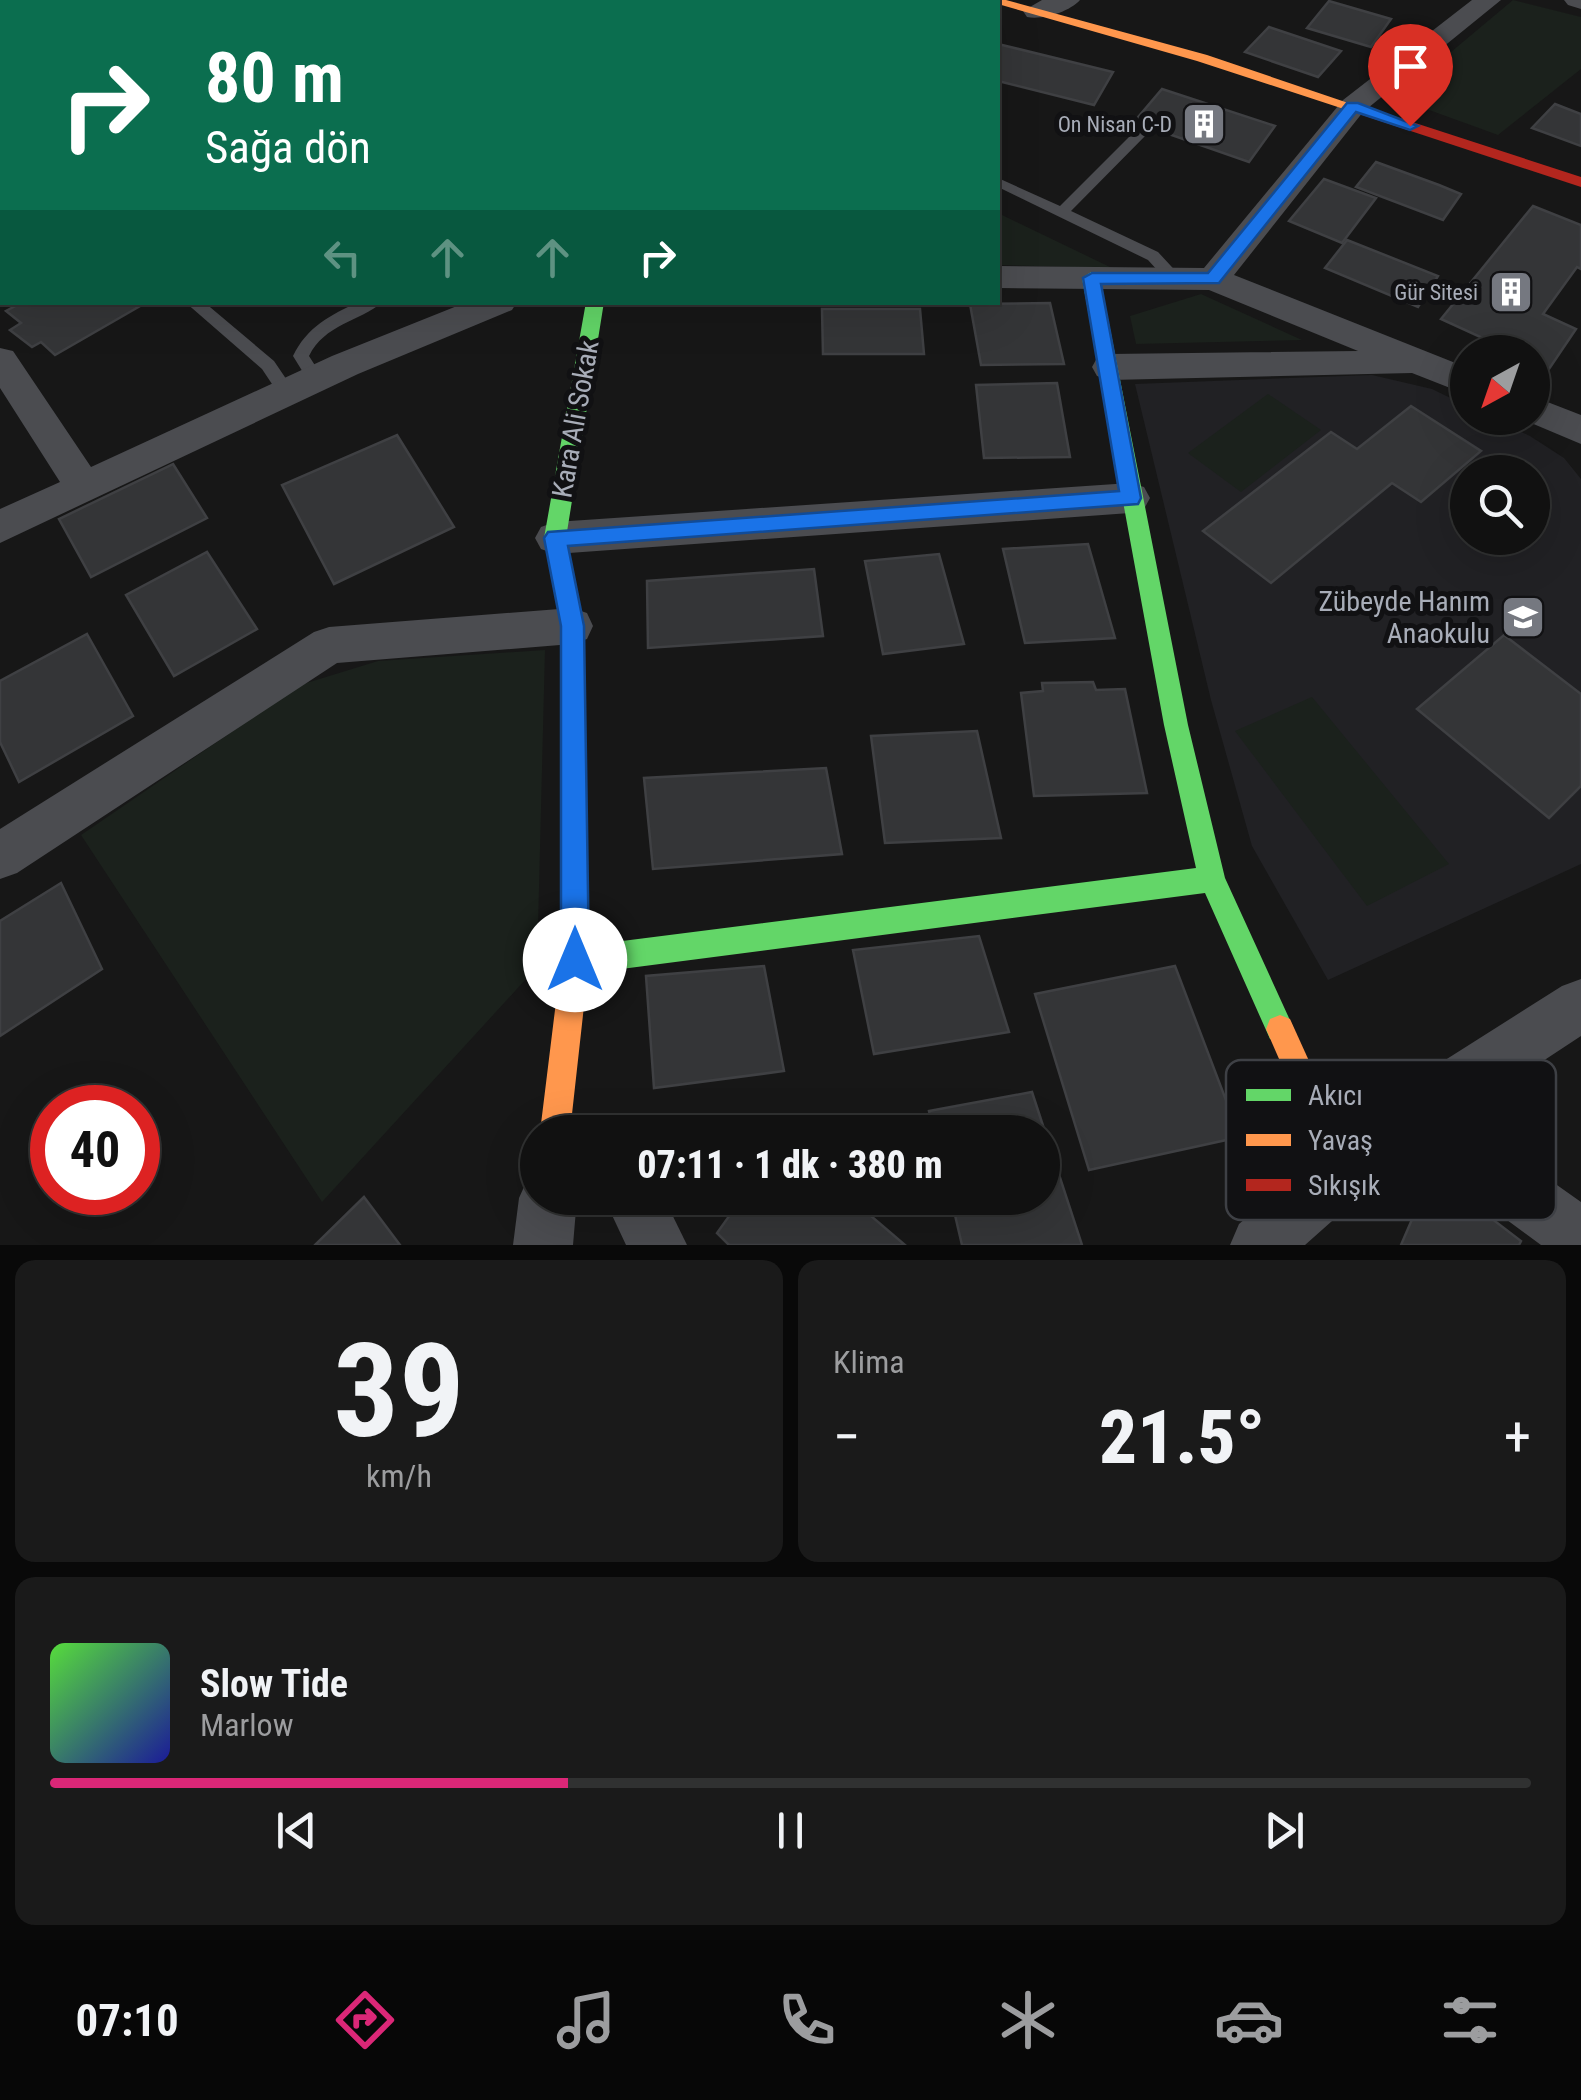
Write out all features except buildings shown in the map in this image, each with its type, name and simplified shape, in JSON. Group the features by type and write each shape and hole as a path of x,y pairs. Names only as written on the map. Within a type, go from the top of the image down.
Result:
{"street":[{"path":"1036,11 1067,0"},
{"path":"1213,278 1353,106 1488,0"},
{"path":"1000,2 1202,58 1581,182"},
{"path":"1000,276 1213,278 1450,374"},
{"path":"1092,278 1130,498 1212,879 1293,1060"},
{"path":"0,527 301,385 493,305"},
{"name":"Kara Ali Sokak","path":"556,1115 575,960 572,626 555,538 594,305"},
{"path":"0,360 84,488"},
{"path":"1110,367 1423,363"},
{"path":"1550,417 1581,430"},
{"path":"555,538 1130,498"},
{"path":"0,856 329,645 572,626"},
{"path":"575,960 1212,879"},
{"path":"1496,1060 1581,1005"},
{"path":"543,1245 546,1215"},
{"path":"642,1215 657,1245"},
{"path":"1260,1245 1288,1220"},
{"path":"1556,1220 1581,1238"}],"lane":[{"path":"1063,211 1143,132"},
{"path":"1000,183 1153,256 1175,278"},
{"path":"198,305 268,365 301,385"},
{"path":"301,385 301,356 307,340 338,318 369,305"}],"shaded area":[{"path":"1513,0 1581,17 1581,69 1498,135 1396,98"},
{"path":"1000,214 1112,268 1000,265"},
{"path":"1201,294 1302,340 1136,344 1130,316"},
{"path":"1372,375 1432,389 1450,398 1450,435 1528,435 1564,458 1581,479 1581,864 1328,980 1252,846 1211,700 1135,384"},
{"path":"1268,394 1321,430 1241,492 1188,453"},
{"path":"545,650 537,967 322,1202 81,835 300,685 378,661"},
{"path":"1312,697 1449,864 1367,906 1235,731"}],"traffic: fast":[{"path":"1091,278 1176,725 1212,879 1280,1029"},
{"path":"573,699 572,626 555,538 594,305"},
{"path":"575,961 1212,879"}],"traffic: slow":[{"path":"1000,2 1202,58 1358,109"},
{"path":"557,1115 575,961 573,699"},
{"path":"1280,1029 1294,1060"}],"traffic: jam":[{"path":"1358,109 1581,182"}],"place":[{"name":"On Nisan C-D","path":"1204,124"},
{"name":"Gür Sitesi","path":"1511,292"},
{"name":"Zübeyde Hanım Anaokulu","path":"1523,617"}],"route":[{"path":"575,960 572,626 555,538 1130,498 1092,278 1213,278 1353,106 1410,126"}]}
